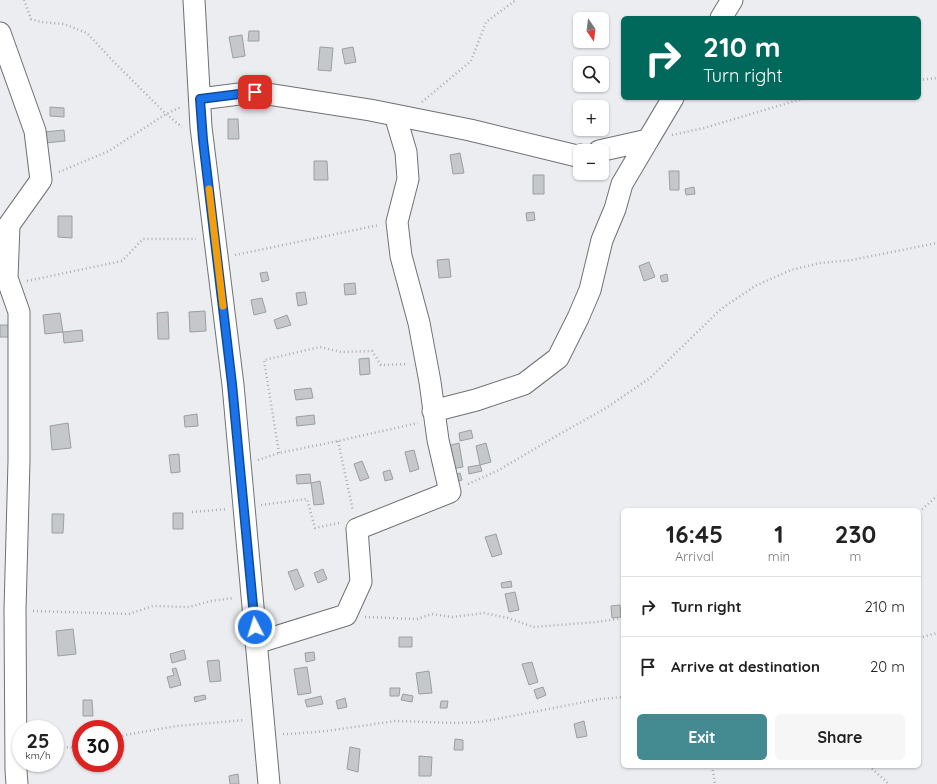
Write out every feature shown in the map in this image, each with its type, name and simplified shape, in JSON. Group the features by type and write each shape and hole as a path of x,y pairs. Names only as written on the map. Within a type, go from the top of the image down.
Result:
{"street":[{"path":"194,0 203,140 232,384 269,784"},
{"path":"722,16 732,0"},
{"path":"0,33 35,131 41,180 10,225 7,278 19,312 19,453 15,610 17,784"},
{"path":"200,99 255,92 395,115 470,130 573,155"},
{"path":"434,415 524,384 558,358 590,290 602,240 615,209 622,184 672,100"},
{"path":"256,643 346,615 361,582 356,529 450,492 434,415 427,363 418,316 401,256 397,222 408,179 406,152 395,115"},
{"path":"609,149 648,140"}],"path":[{"path":"24,0 31,19 41,22 64,24 87,33 166,114 186,130"},
{"path":"395,115 415,109 471,61 486,22 516,0"},
{"path":"921,80 937,78"},
{"path":"41,180 109,151 166,114 200,99"},
{"path":"648,140 704,128 798,100"},
{"path":"450,492 499,470 606,408 650,378 721,309 755,286 791,270 820,263 852,260 936,243 937,249"},
{"path":"279,453 264,360 320,347 341,352 372,351 381,365 427,363"},
{"path":"240,466 279,453 338,441 434,415"},
{"path":"338,441 356,529"},
{"path":"921,510 937,496"},
{"path":"192,512 244,508 307,499 315,528 342,523 356,529"},
{"path":"15,610 129,614 153,606 189,607 211,601 252,596"},
{"path":"346,615 417,619 432,614 452,617 484,613 508,618 533,627 597,622 621,618"},
{"path":"921,637 937,633"},
{"path":"124,735 177,726 264,725 289,734 327,731 395,721 457,723 481,722 600,699 621,697"},
{"path":"712,768 715,784"},
{"path":"871,768 889,784"}],"building":[{"path":"249,31 259,31 259,41 248,41"},
{"path":"242,35 245,56 233,58 229,37"},
{"path":"320,47 333,48 331,71 318,70"},
{"path":"353,47 356,62 345,64 342,49"},
{"path":"50,107 64,108 64,117 50,116"},
{"path":"228,119 238,119 239,139 228,139"},
{"path":"64,130 65,141 45,143 44,132"},
{"path":"460,153 464,173 453,174 450,155"},
{"path":"314,161 327,161 328,180 314,180"},
{"path":"669,171 679,171 679,190 670,190"},
{"path":"533,175 544,175 544,194 533,194"},
{"path":"694,187 695,194 686,195 685,189"},
{"path":"534,212 535,220 527,221 526,213"},
{"path":"58,216 72,216 72,238 58,237"},
{"path":"449,259 451,277 439,278 437,260"},
{"path":"649,262 655,277 644,281 639,266"},
{"path":"267,272 269,280 262,282 260,273"},
{"path":"667,274 668,281 662,282 660,276"},
{"path":"355,283 356,294 345,295 344,284"},
{"path":"305,292 307,304 298,306 296,293"},
{"path":"262,298 266,312 254,315 251,300"},
{"path":"205,311 206,331 190,332 189,312"},
{"path":"168,312 169,339 158,339 157,313"},
{"path":"60,313 63,332 45,334 43,315"},
{"path":"287,315 291,325 277,329 274,320"},
{"path":"0,325 10,325 9,337 0,337"},
{"path":"82,330 83,341 64,343 63,332"},
{"path":"369,358 370,374 360,375 359,359"},
{"path":"311,388 313,398 296,400 294,390"},
{"path":"197,414 198,426 185,427 184,416"},
{"path":"314,415 315,424 297,426 296,417"},
{"path":"68,423 71,448 52,450 50,426"},
{"path":"471,430 473,438 460,441 459,433"},
{"path":"459,443 463,467 451,469 447,446"},
{"path":"486,443 491,462 480,465 476,446"},
{"path":"414,450 419,469 410,472 405,452"},
{"path":"179,454 180,472 171,473 169,455"},
{"path":"362,461 369,478 360,481 354,464"},
{"path":"480,465 482,471 469,474 468,467"},
{"path":"390,470 393,479 385,481 383,472"},
{"path":"460,473 462,480 456,482 454,475"},
{"path":"310,474 311,483 297,484 296,475"},
{"path":"320,481 324,504 314,505 311,483"},
{"path":"173,513 183,513 183,529 173,529"},
{"path":"52,514 64,514 63,533 52,533"},
{"path":"496,534 502,554 492,557 485,537"},
{"path":"297,569 304,586 295,590 288,572"},
{"path":"323,569 327,579 318,583 314,573"},
{"path":"511,581 512,587 502,588 501,583"},
{"path":"515,592 519,610 509,612 505,594"},
{"path":"620,605 621,617 612,618 611,606"},
{"path":"73,629 76,654 58,656 56,631"},
{"path":"399,637 412,637 412,647 399,647"},
{"path":"184,650 186,659 172,663 170,654"},
{"path":"314,652 315,660 306,662 305,653"},
{"path":"219,660 221,681 210,682 207,661"},
{"path":"532,662 538,682 529,685 522,664"},
{"path":"307,667 311,693 298,695 294,669"},
{"path":"176,668 181,685 170,688 167,677 174,675 172,669"},
{"path":"429,671 432,693 419,694 416,673"},
{"path":"543,687 546,695 537,699 534,690"},
{"path":"390,688 400,688 399,696 390,696"},
{"path":"403,694 413,696 412,702 401,700"},
{"path":"205,695 206,699 195,702 194,697"},
{"path":"321,696 323,704 307,707 305,700"},
{"path":"345,698 347,707 338,709 336,701"},
{"path":"83,700 92,700 93,716 83,716"},
{"path":"441,701 448,701 447,708 440,708"},
{"path":"584,721 587,736 577,738 574,724"},
{"path":"455,739 463,740 463,750 454,750"},
{"path":"350,747 360,749 358,772 347,769"},
{"path":"419,756 432,757 431,776 419,776"},
{"path":"238,774 239,784 230,784 229,776"}],"slow traffic":[{"path":"209,189 223,306"}],"route":[{"path":"255,92 200,99 201,126 232,384 255,627"}]}
